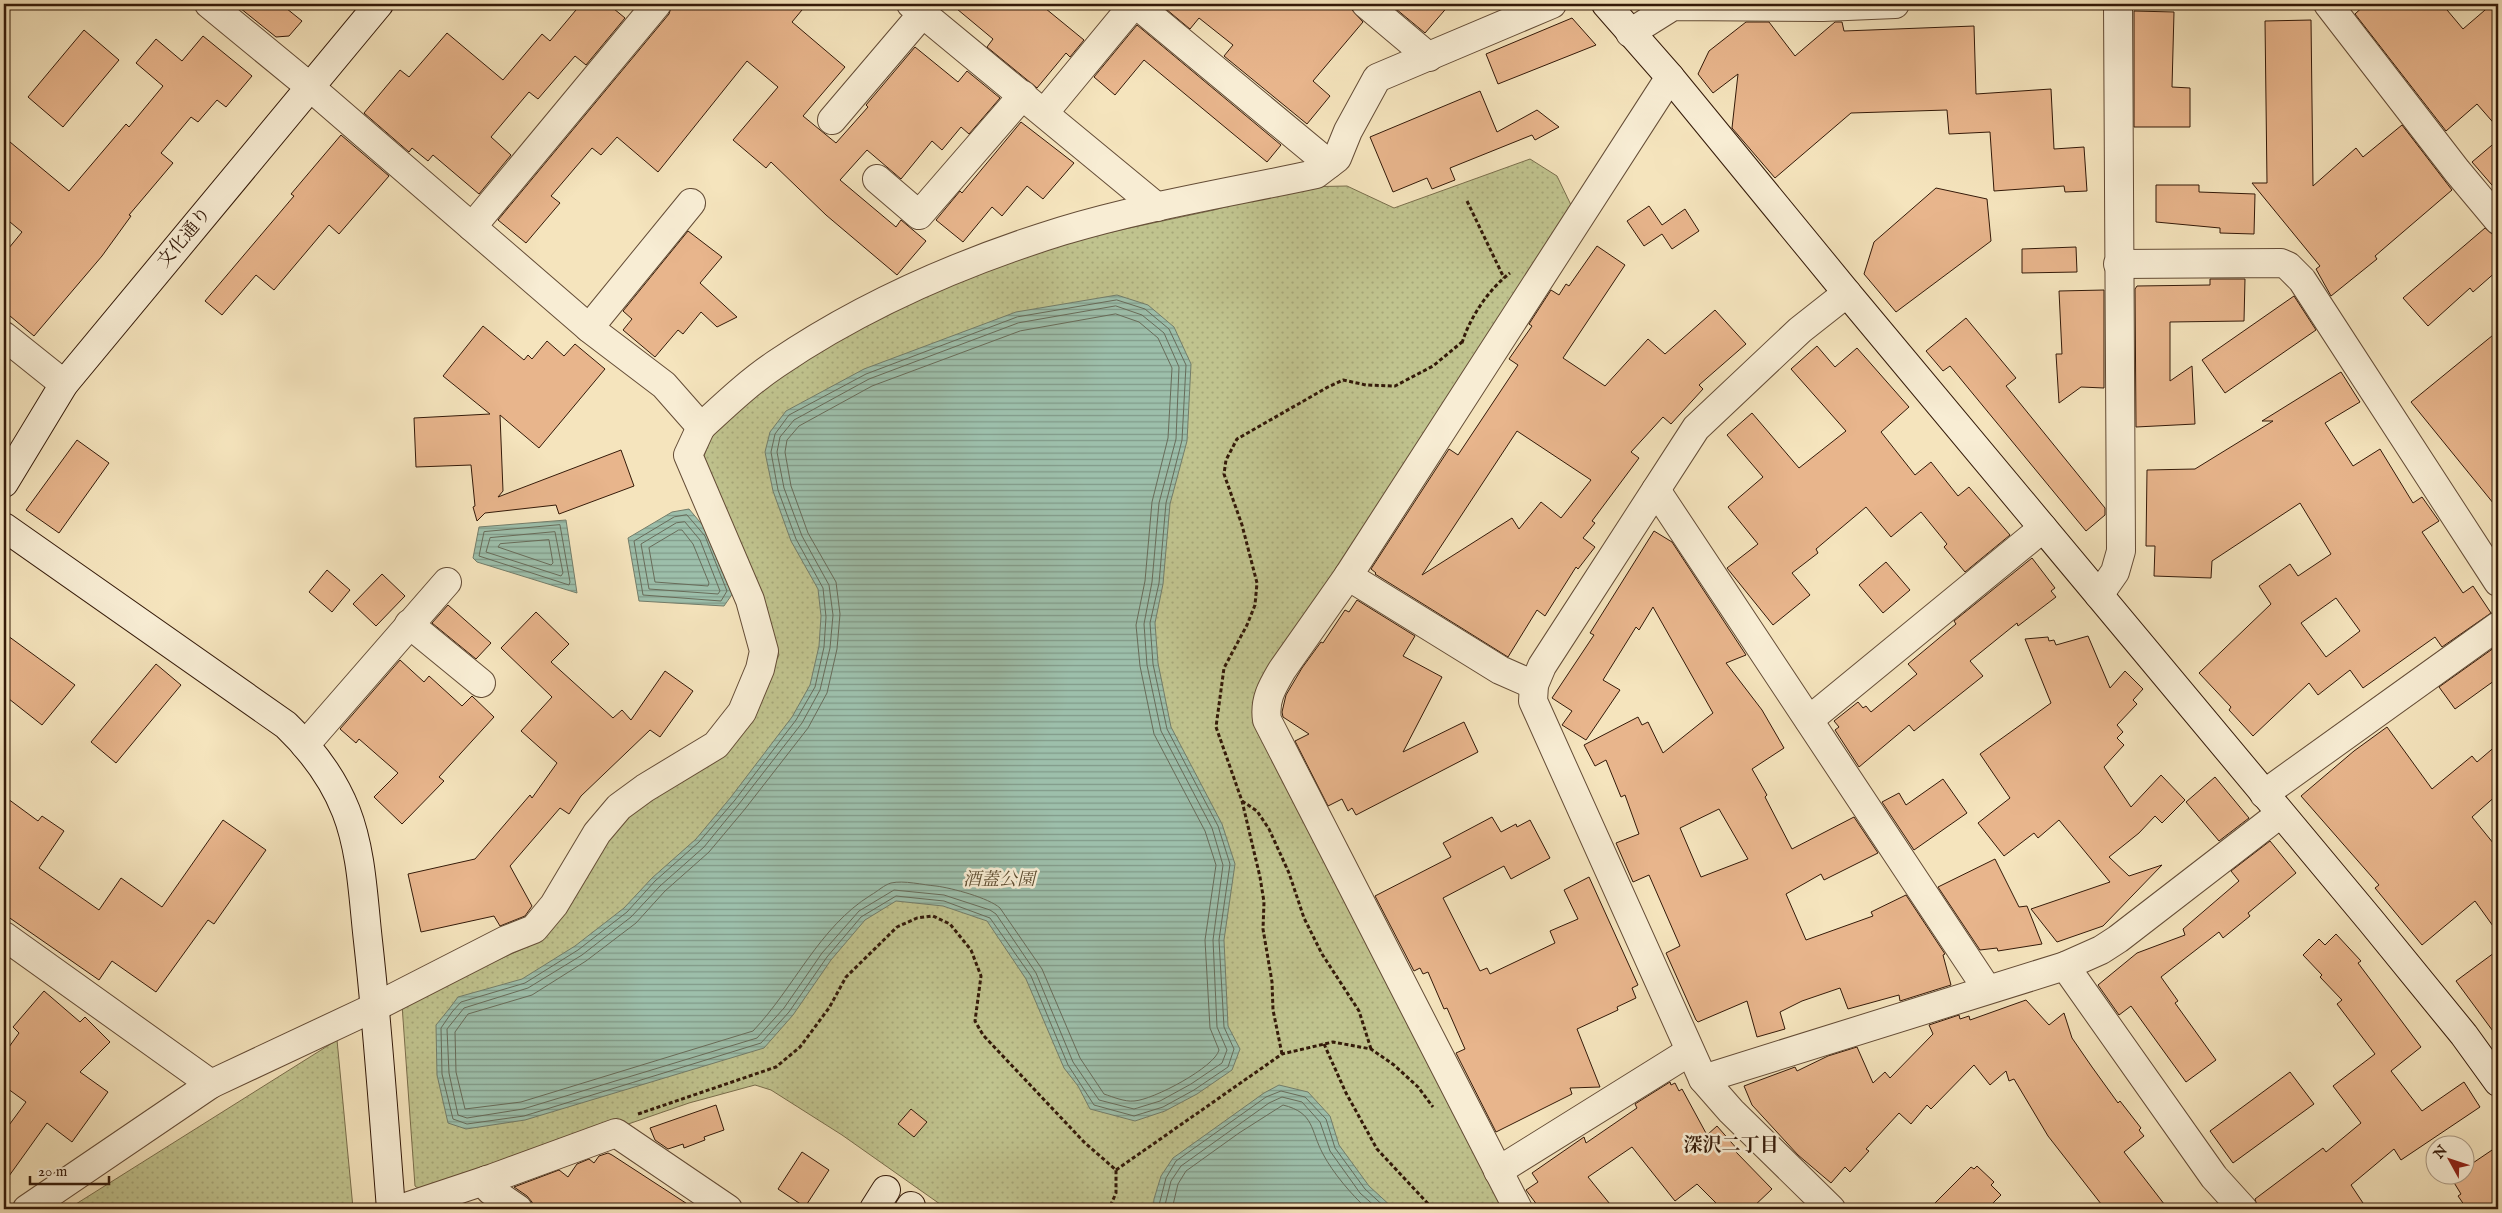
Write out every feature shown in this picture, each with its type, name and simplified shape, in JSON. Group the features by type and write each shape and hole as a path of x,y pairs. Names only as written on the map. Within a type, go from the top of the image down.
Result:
{"street":[{"path":"209,4 310,87 589,328 664,384 701,427"},
{"name":"文化通り","path":"4,483 64,384 379,4"},
{"path":"472,227 657,4"},
{"path":"1044,113 1135,4 1329,164"},
{"path":"1366,4 1429,57"},
{"path":"27,1209 211,1084 375,1006 506,940 534,929 554,905 597,833 618,807 645,788 716,745 742,712 760,669 764,651 750,600 688,455 701,427 738,393 776,364 862,312 966,264 1063,231 1157,208 1316,174 1337,158 1348,131 1377,78 1552,4"},
{"path":"1606,4 1670,77 1847,293 2396,952 2498,1082"},
{"path":"1630,33 1673,6 1823,7 1895,4"},
{"path":"2099,595 2115,572 2121,551 2118,4"},
{"path":"2328,4 2457,171 2498,220"},
{"path":"832,120 917,9 1157,208"},
{"path":"1518,1209 1267,720 1265,709 1272,686 1348,576 1670,77"},
{"path":"876,179 919,215 1023,95"},
{"path":"589,328 691,202"},
{"path":"2118,264 2281,263 2294,271 2302,280 2498,582"},
{"path":"1831,1209 1731,1111 1703,1079 1689,1052 1533,701 1534,685 1542,666 1696,428 1800,330 1847,293"},
{"path":"4,336 64,384"},
{"path":"1656,490 1987,989"},
{"path":"4,528 242,692 286,725 305,745 333,783 347,812 358,852 375,1006 391,1209"},
{"path":"1809,720 2043,528"},
{"path":"1348,576 1500,670 1534,685"},
{"path":"305,745 447,582"},
{"path":"409,624 481,682"},
{"path":"1703,1079 2065,966 2101,950 2118,939 2272,804 2498,626"},
{"path":"4,936 211,1084"},
{"path":"2065,966 2214,1177 2243,1209"},
{"path":"1498,1171 1689,1052"},
{"path":"400,1209 487,1180 616,1133 728,1209"},
{"path":"487,1180 490,1190 518,1209"},
{"path":"880,1200 912,1208"}],"path":[{"path":"1466,201 1504,278"},
{"path":"1242,801 1257,811 1269,829 1289,873 1304,918 1322,954 1359,1011 1372,1049"},
{"path":"636,1115 776,1067 800,1047 829,1008 846,977 869,953 897,927 917,918 933,916 950,924 971,950 981,976 975,1021 983,1035 1084,1142 1116,1170 1116,1193 1109,1209"},
{"path":"1116,1170 1282,1054 1324,1044 1340,1043 1372,1049 1394,1065 1418,1087 1435,1110"},
{"path":"1324,1044 1346,1093 1377,1149 1434,1209"}],"green space":[{"name":"酒蓋公園","path":"1530,159 1557,176 1571,205 1260,688 1289,793 1503,1209 947,1209 842,1135 771,1090 755,1085 689,1103 426,1194 415,1186 402,1005 420,995 538,942 615,825 745,719 779,655 770,623 728,522 704,456 714,430 771,379 872,318 982,270 1059,243 1214,210 1297,187 1347,186 1394,208"},
{"path":"337,1040 353,1208 68,1209"}],"water":[{"path":"1117,295 1148,305 1174,327 1191,364 1187,441 1170,504 1163,584 1155,623 1158,663 1171,727 1222,824 1235,864 1224,940 1228,1026 1240,1049 1232,1070 1197,1094 1165,1111 1135,1121 1090,1109 1078,1086 1064,1068 1026,979 987,921 943,906 896,901 865,920 831,960 793,1015 764,1048 525,1120 466,1129 448,1123 437,1075 436,1025 458,997 522,979 575,946 624,908 652,878 696,839 731,797 792,717 810,685 819,646 821,616 818,589 791,541 773,491 765,452 770,432 786,411 864,369 1016,312"},
{"path":"689,509 710,534 733,593 724,606 639,601 628,538 672,512"},
{"path":"566,520 577,593 477,562 473,558 479,527"},
{"path":"1279,1085 1308,1092 1330,1116 1339,1145 1369,1186 1394,1209 1153,1209 1161,1176 1173,1158 1264,1093"}],"building":[{"path":"235,4 281,4 302,21 289,36 276,37"},
{"path":"581,4 608,4 625,18 586,65 575,56 538,99 529,92 491,137 511,155 479,194 433,155 428,161 412,148 409,152 364,113 400,70 409,77 447,33 503,80 542,34 550,41"},
{"path":"672,4 807,4 792,22 845,67 803,116 836,143 868,107 866,105 915,47 958,82 967,71 1000,98 969,134 961,127 942,150 932,141 901,179 867,150 840,180 896,227 901,220 926,241 897,275 826,215 771,162 766,168 733,140 778,87 747,61 658,172 617,137 601,155 592,148 551,196 560,203 526,243 498,220 669,14"},
{"path":"951,4 1040,4 1084,40 1070,57 1066,53 1037,88 987,47 993,39"},
{"path":"1160,4 1351,4 1352,10 1363,22 1313,81 1330,96 1307,124 1224,56 1233,45 1199,18 1190,29"},
{"path":"1390,4 1450,4 1425,33"},
{"path":"2366,4 2442,4 2463,29 2492,4 2498,4 2498,128 2477,104 2446,131 2355,14"},
{"path":"2134,11 2174,12 2172,87 2190,88 2190,127 2134,127"},
{"path":"1572,18 1596,45 1498,84 1486,54"},
{"path":"2311,20 2313,186 2356,148 2363,157 2402,125 2452,190 2375,256 2377,259 2331,296 2316,269 2320,266 2252,183 2267,183 2265,21"},
{"path":"1746,22 1769,22 1795,56 1835,22 1842,22 1844,31 1974,26 1976,94 2051,89 2054,149 2084,147 2087,191 2065,192 2064,186 1994,191 1990,132 1949,134 1947,110 1851,113 1775,178 1732,128 1738,74 1713,93 1698,74 1709,51"},
{"path":"1137,25 1281,145 1267,162 1144,60 1115,95 1094,77"},
{"path":"84,30 119,60 63,127 28,97"},
{"path":"203,36 252,76 226,107 217,100 198,122 191,117 161,153 173,163 129,215 131,216 102,256 34,336 4,311 4,254 22,232 4,217 4,137 69,191 126,124 129,127 163,86 136,63 156,39 182,61"},
{"path":"1480,91 1497,132 1537,110 1559,127 1535,140 1532,135 1450,168 1455,180 1432,189 1427,178 1393,192 1370,137"},
{"path":"1021,122 1074,163 1043,199 1027,186 1002,216 992,207 963,242 936,220 960,191 962,193"},
{"path":"341,135 389,176 339,234 329,225 274,290 256,275 222,315 205,301 294,196 291,194"},
{"path":"2498,140 2498,192 2472,162"},
{"path":"2156,185 2199,185 2199,192 2255,194 2254,234 2220,233 2220,228 2156,222"},
{"path":"1936,188 1987,199 1991,241 1896,312 1864,274 1874,242"},
{"path":"1649,206 1662,225 1685,209 1699,231 1672,249 1662,234 1644,246 1627,221"},
{"path":"2485,228 2492,234 2498,235 2498,270 2473,292 2470,288 2428,326 2403,298"},
{"path":"688,231 722,257 700,283 737,317 717,327 701,312 683,334 678,330 655,357 623,330 632,319 623,311"},
{"path":"1597,246 1625,265 1563,358 1605,386 1648,339 1665,354 1715,310 1746,344 1699,385 1703,389 1671,424 1663,417 1631,452 1639,458 1592,521 1595,523 1583,538 1595,547 1578,569 1576,567 1545,616 1537,610 1508,657 1375,574 1371,569 1449,449 1458,455 1518,365 1509,359 1532,326 1529,324 1551,290 1559,295 1566,284 1569,286","holes":["1517,431 1591,480 1561,518 1541,502 1519,529 1512,518 1422,575"]},
{"path":"2076,247 2077,272 2022,273 2022,249"},
{"path":"2210,279 2245,279 2244,321 2170,322 2170,381 2192,366 2195,424 2136,427 2135,289 2137,286 2210,285"},
{"path":"2104,290 2104,388 2081,387 2059,403 2056,354 2062,354 2059,291"},
{"path":"2294,296 2316,330 2225,393 2202,360"},
{"path":"1966,318 2016,378 2006,386 2105,508 2105,515 2086,531 1950,366 1943,371 1926,351"},
{"path":"483,326 524,360 528,355 532,359 547,341 564,356 575,344 605,369 539,448 500,415 503,491 498,497 621,450 634,486 559,514 556,505 485,513 477,521 473,507 475,506 471,465 416,467 414,418 490,414 443,376"},
{"path":"2498,331 2498,509 2411,402"},
{"path":"1817,346 1835,367 1857,348 1909,407 1881,432 1915,475 1931,462 1958,496 1969,487 2010,535 1965,572 1944,547 1947,544 1921,512 1891,537 1866,507 1816,549 1818,553 1792,573 1810,595 1773,625 1727,568 1758,544 1728,507 1763,477 1727,435 1752,413 1799,468 1846,431 1791,369"},
{"path":"2341,372 2360,402 2325,423 2353,466 2380,449 2413,503 2422,497 2439,521 2422,532 2463,593 2473,586 2491,613 2442,647 2435,637 2363,688 2350,670 2318,695 2309,683 2253,736 2229,710 2231,707 2199,673 2271,604 2259,586 2290,564 2298,576 2331,554 2300,503 2212,561 2211,578 2154,576 2155,546 2146,546 2147,470 2195,469 2273,421 2262,421","holes":["2336,598 2360,631 2326,657 2301,623"]},
{"path":"77,440 109,463 59,533 26,510"},
{"path":"1654,531 1672,542 1746,655 1726,663 1762,710 1784,748 1752,769 1767,795 1765,797 1792,849 1854,817 1878,853 1824,880 1821,874 1786,894 1806,940 1873,916 1871,912 1906,895 1945,954 1943,955 1951,985 1900,1001 1899,995 1848,1009 1840,988 1802,1001 1780,1012 1785,1029 1757,1037 1747,1001 1698,1022 1666,953 1680,946 1649,875 1633,882 1616,843 1639,834 1625,795 1621,797 1606,760 1595,766 1584,745 1638,717 1642,725 1648,722 1663,753 1713,713 1653,607 1639,630 1636,627 1603,680 1620,690 1586,740 1562,725 1572,711 1552,698 1594,635 1590,633","holes":["1719,809 1748,859 1701,877 1680,828"]},
{"path":"2032,558 2055,588 2051,591 2056,597 2018,626 2017,623 1970,661 1983,676 1914,731 1909,725 1859,767 1835,730 1839,727 1834,721 1858,702 1863,708 1866,706 1871,712 1917,674 1908,664 1956,624 1954,621"},
{"path":"1886,562 1910,590 1883,613 1859,585"},
{"path":"327,570 350,590 332,612 309,592"},
{"path":"382,574 405,596 376,626 353,604"},
{"path":"1357,600 1415,636 1403,656 1442,677 1403,752 1464,722 1478,752 1356,815 1352,808 1348,811 1342,799 1328,806 1295,741 1309,734 1283,717 1282,712 1286,695 1302,668 1321,642 1323,643 1345,610 1349,612"},
{"path":"448,605 491,643 476,659 432,623"},
{"path":"536,612 569,644 551,662 613,718 622,710 631,720 665,671 693,691 660,737 650,730 581,796 569,814 560,808 510,866 532,906 525,916 500,926 494,916 421,932 408,874 475,859 530,795 532,798 557,763 521,731 552,697 501,648"},
{"path":"4,633 75,685 42,725 4,695"},
{"path":"2088,636 2110,688 2125,671 2143,689 2133,700 2137,704 2117,725 2123,732 2117,738 2124,745 2104,767 2131,807 2161,775 2185,800 2162,823 2155,816 2139,833 2109,857 2129,876 2162,865 2103,926 2057,942 2031,909 2110,882 2059,820 2038,838 2034,833 2004,856 1978,823 2010,798 1980,754 2051,703 2025,639 2048,637 2049,641 2054,640 2056,645"},
{"path":"2498,645 2498,678 2455,709 2439,687"},
{"path":"400,660 424,682 429,676 462,706 472,696 494,717 439,777 444,781 402,824 374,797 398,773 359,739 356,743 340,729"},
{"path":"156,664 181,685 116,763 91,742"},
{"path":"2387,727 2432,789 2472,756 2477,762 2498,744 2498,794 2472,817 2498,849 2498,933 2475,901 2422,945 2375,888 2379,885 2301,796 2354,751"},
{"path":"2215,777 2249,818 2219,841 2186,802"},
{"path":"1943,779 1967,813 1914,850 1882,802 1899,793 1906,805"},
{"path":"4,796 38,821 42,816 64,831 39,868 99,910 121,878 162,907 223,820 266,850 214,924 208,920 156,992 112,961 99,980 4,914"},
{"path":"1492,817 1501,832 1516,824 1517,827 1530,820 1550,858 1511,879 1504,866 1443,898 1480,971 1487,968 1490,974 1555,943 1550,931 1578,919 1564,890 1589,877 1638,985 1632,988 1636,998 1617,1007 1618,1010 1577,1029 1600,1087 1570,1088 1572,1094 1496,1132 1456,1053 1465,1049 1447,1008 1444,1009 1428,972 1423,974 1420,968 1414,971 1375,896 1451,857 1443,843"},
{"path":"2270,841 2296,873 2248,913 2250,916 2223,938 2219,932 2161,977 2178,1001 2175,1003 2216,1060 2186,1082 2131,1006 2119,1015 2098,985 2137,953 2185,935 2183,929 2239,881 2231,871"},
{"path":"1995,859 2019,907 2027,906 2042,944 1998,951 1997,948 1980,950 1938,887"},
{"path":"2336,934 2361,961 2358,963 2421,1047 2391,1071 2422,1111 2464,1082 2480,1107 2437,1136 2424,1136 2424,1145 2401,1160 2394,1149 2351,1185 2367,1209 2258,1209 2255,1199 2323,1148 2326,1152 2361,1123 2333,1086 2375,1054 2337,1004 2342,1000 2320,977 2322,975 2303,955 2319,939 2325,945"},
{"path":"2498,950 2498,1038 2456,981"},
{"path":"44,991 80,1022 85,1017 110,1042 80,1072 108,1092 72,1142 47,1123 4,1183 4,1132 26,1102 4,1086 4,1054 19,1033 13,1027"},
{"path":"2026,1000 2049,1025 2064,1013 2072,1038 2118,1103 2120,1101 2141,1128 2139,1130 2144,1136 2124,1152 2168,1209 2105,1209 2048,1136 2014,1079 2009,1081 2006,1071 1990,1085 1974,1065 1931,1109 1927,1105 1911,1124 1899,1113 1866,1149 1869,1151 1850,1172 1845,1167 1831,1183 1798,1155 1752,1105 1744,1086 1795,1067 1797,1071 1828,1056 1857,1047 1873,1083 1885,1072 1890,1078 1933,1034 1929,1025 1959,1015 1960,1019 1969,1016 1970,1020"},
{"path":"2290,1072 2314,1104 2233,1163 2210,1131"},
{"path":"1670,1082 1671,1085 1675,1083 1679,1091 1682,1089 1707,1135 1717,1126 1738,1150 1736,1152 1772,1189 1751,1209 1722,1209 1697,1184 1675,1201 1632,1147 1588,1177 1614,1209 1540,1209 1526,1190 1538,1182 1532,1173 1584,1137 1586,1143 1637,1108 1635,1104"},
{"path":"716,1105 724,1130 704,1137 705,1140 684,1148 683,1144 668,1149 655,1140 650,1128"},
{"path":"911,1109 927,1122 914,1137 898,1124"},
{"path":"2498,1146 2498,1209 2467,1209 2458,1196 2461,1194 2456,1186 2474,1186 2474,1162"},
{"path":"802,1152 829,1170 805,1207 778,1189"},
{"path":"608,1153 695,1209 533,1209 532,1202 527,1196 514,1187 559,1170 568,1177 577,1164 589,1159 594,1163 599,1156"},
{"path":"1977,1166 1994,1182 1991,1185 2001,1195 1987,1209 1929,1209 1971,1167 1974,1169"}],"district":[{"name":"深沢二丁目","path":"1731,1146"}]}
